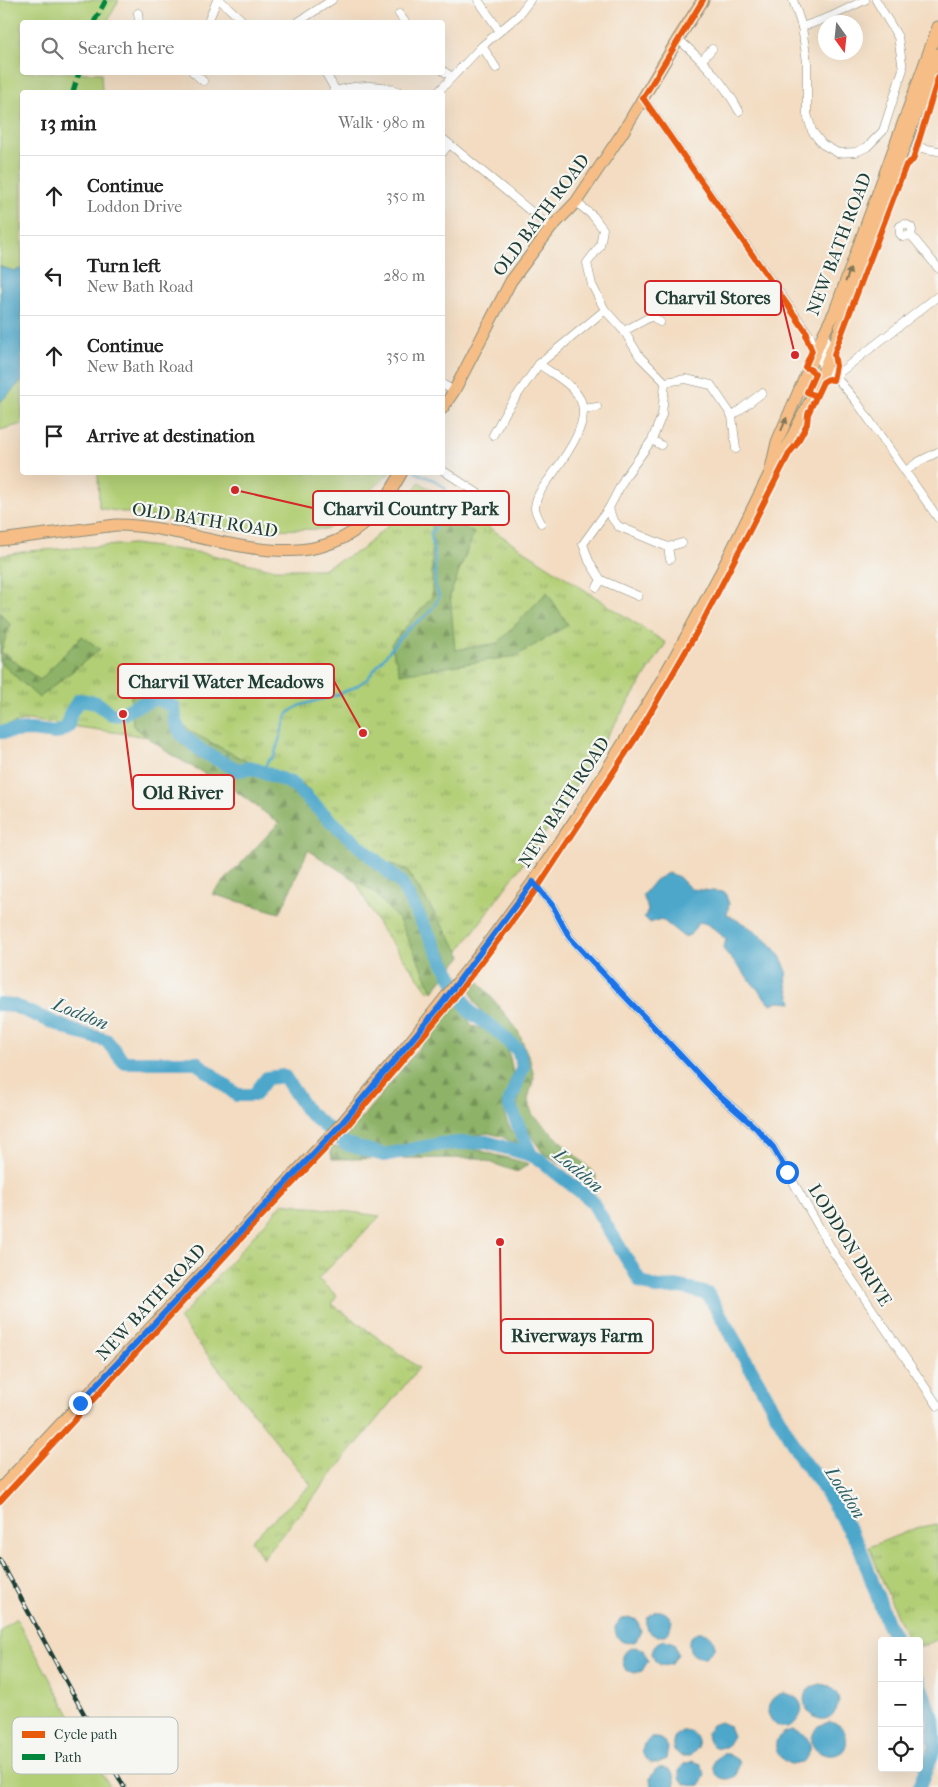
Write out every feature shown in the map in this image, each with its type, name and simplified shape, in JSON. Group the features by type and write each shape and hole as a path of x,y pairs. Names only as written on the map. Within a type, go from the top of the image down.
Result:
{"main road":[{"name":"OLD BATH ROAD","path":"445,405 454,392 511,281 551,228 576,202 623,132 678,38 703,0"},
{"name":"NEW BATH ROAD","path":"771,471 772,458 777,442 822,335 831,321 938,27"},
{"name":"NEW BATH ROAD","path":"0,1489 342,1123 440,1006 479,955 533,882 587,802 654,692 719,576 771,471 785,451 825,366 938,54"},
{"name":"OLD BATH ROAD","path":"0,540 116,525 132,525 158,528 242,547 279,550 313,549 331,544 348,536 369,519 386,499 401,475"}],"street":[{"path":"209,20 219,0 242,20"},
{"path":"301,20 332,0"},
{"path":"478,0 499,30"},
{"path":"440,90 482,46 518,16 530,0"},
{"path":"793,0 802,27 806,62 807,114 812,131 822,144 838,153 856,152 867,146 883,131 903,69 898,37 876,0"},
{"path":"802,27 830,17 865,0"},
{"path":"138,13 139,20"},
{"path":"399,14 404,20"},
{"path":"678,38 736,96 739,111"},
{"path":"482,46 496,68"},
{"path":"702,60 712,49"},
{"path":"445,72 452,77"},
{"path":"196,75 203,81"},
{"path":"326,75 334,90"},
{"path":"938,78 916,147 938,151"},
{"path":"346,90 367,86 396,90"},
{"path":"644,98 810,336 822,365 835,376 873,424 938,518"},
{"path":"445,141 551,228"},
{"path":"445,149 449,144"},
{"path":"576,202 593,216 603,229 600,246 587,263 592,285 605,310 624,331 640,357 665,382"},
{"path":"911,235 938,268"},
{"path":"835,376 938,296"},
{"path":"650,303 652,316 660,322"},
{"path":"493,435 507,410 539,364 605,310"},
{"path":"624,331 652,316"},
{"path":"825,366 824,346 831,321"},
{"path":"810,336 822,335"},
{"path":"539,364 570,386 580,398 584,409 581,425 568,454 537,496 535,510 541,523"},
{"path":"665,382 686,379 711,385 732,416 736,449"},
{"path":"638,596 599,583 583,544 609,508 626,477 652,440 662,415 665,382"},
{"path":"445,386 454,392"},
{"path":"732,416 762,394"},
{"path":"498,406 507,410"},
{"path":"584,409 597,408"},
{"path":"652,440 661,445"},
{"path":"906,471 918,462 938,452"},
{"path":"546,469 554,473"},
{"path":"445,472 478,494 496,502"},
{"path":"474,503 478,494"},
{"path":"609,508 612,518 618,526 668,547 682,543"},
{"path":"668,547 670,559"},
{"name":"LODDON DRIVE","path":"533,882 552,905 570,938 715,1092 756,1128 773,1147 834,1254 938,1406"}],"green space":[{"path":"0,0 119,0 108,20 20,20 20,75 101,75 102,90 20,90 20,425 0,430"},
{"path":"98,475 388,475 328,529 227,530 99,508"},
{"path":"419,482 666,643 544,835 429,992 379,926 348,866 156,738 28,720 0,727 0,556 28,551 133,544 203,553 272,569 322,569 361,550 393,521"},
{"path":"432,508 474,533 450,595 455,650 498,643 547,592 568,625 516,656 400,674 391,644 432,597"},
{"path":"0,613 10,624 1,652 40,680 82,636 100,649 39,698 0,662"},
{"path":"129,672 191,732 248,762 303,784 369,857 406,869 462,956 433,991 399,920 374,892 308,850 280,913 212,894 279,823 237,792 170,754 133,726"},
{"path":"479,982 517,1029 530,1060 534,1077 528,1099 532,1114 596,1175 595,1189 582,1175 543,1153 521,1122 517,1107 525,1065 521,1049 514,1038 485,1016 475,1002 470,989"},
{"path":"455,1004 462,1009 472,1026 491,1032 507,1048 513,1075 505,1102 505,1115 520,1143 519,1146 501,1136 488,1133 385,1152 347,1141 346,1137"},
{"path":"330,1146 389,1158 433,1147 474,1149 529,1164 517,1172 478,1158 332,1159"},
{"path":"283,1203 380,1216 318,1279 337,1296 332,1304 419,1368 263,1558 251,1540 311,1485 179,1319"},
{"path":"938,1524 938,1639 923,1646 923,1637 906,1637 869,1547 916,1528"},
{"path":"16,1618 71,1717 12,1717 12,1774 103,1774 110,1787 0,1787 0,1631"}],"water":[{"path":"0,265 15,271 20,269 20,383 0,402"},
{"path":"668,873 679,877 691,889 725,892 729,904 727,915 762,936 782,959 786,969 787,984 792,1003 780,1002 770,1004 723,949 726,940 711,926 699,922 690,935 684,937 661,919 650,923 644,917 648,911 642,896 655,880"},
{"path":"655,1611 665,1613 672,1621 669,1632 664,1635 656,1636 647,1627 648,1617"},
{"path":"628,1617 637,1620 641,1631 636,1641 628,1643 618,1638 615,1627 620,1620"},
{"path":"697,1632 708,1634 713,1639 714,1649 706,1657 697,1657 690,1650 690,1638"},
{"path":"665,1640 674,1643 678,1654 672,1664 666,1666 657,1663 652,1655 656,1644"},
{"path":"635,1647 644,1650 648,1661 642,1671 635,1673 626,1670 623,1656 628,1650"},
{"path":"821,1684 834,1690 839,1701 836,1710 829,1717 821,1719 814,1716 808,1710 805,1703 805,1695 810,1688"},
{"path":"784,1693 796,1698 801,1705 801,1713 797,1721 790,1726 782,1727 774,1724 768,1713 772,1700 777,1695"},
{"path":"720,1722 729,1726 733,1736 727,1746 719,1748 710,1744 707,1733 712,1725"},
{"path":"829,1722 840,1726 846,1736 846,1746 841,1752 834,1755 825,1755 813,1745 812,1737 818,1726"},
{"path":"793,1730 801,1733 808,1739 810,1751 801,1763 793,1764 786,1762 779,1756 776,1749 776,1741 782,1734"},
{"path":"682,1731 692,1733 698,1741 698,1748 690,1756 681,1756 674,1750 674,1739"},
{"path":"651,1738 661,1740 668,1748 666,1759 659,1763 650,1763 643,1755 644,1744"},
{"path":"722,1754 732,1755 739,1763 737,1775 732,1778 723,1779 714,1770 715,1760"},
{"path":"693,1761 701,1764 705,1775 700,1785 685,1784 679,1775 679,1771 684,1764"},
{"path":"659,1768 670,1770 675,1779 674,1787 651,1787 650,1778 655,1770"}],"waterway":[{"path":"263,771 268,761 274,756 287,715 292,710 301,705 337,695 367,679 398,640 408,629 428,614 436,603 439,596 435,585 435,561 431,534 444,512 445,488 434,480 422,475"},
{"path":"0,732 31,730 56,733 68,727 70,714 79,700 97,703 112,715 123,714 134,707 157,698 174,707 175,722 182,735 203,752 238,770 252,768 291,783 401,883 470,1012 496,1030 518,1050 523,1066 509,1104 531,1155"},
{"name":"Loddon","path":"0,1004 12,1005 76,1032 106,1040 124,1062 196,1062 237,1095 254,1095 267,1078 284,1076 307,1111 346,1144 384,1155 440,1144 486,1142 531,1155 540,1160 591,1200 640,1281 656,1288 681,1287 708,1294 805,1464 819,1481 859,1545 887,1623 895,1637"},
{"name":"Loddon","path":"919,1787 935,1747 933,1719 923,1693"}],"railway":[{"path":"0,1560 86,1717"},
{"path":"117,1774 124,1787"}],"marked path":[{"path":"95,20 106,0"},
{"path":"74,90 78,75"}],"cycle path":[{"path":"703,0 643,98 807,333 806,336 812,351 805,367 815,374 807,392 816,396"},
{"path":"0,1501 347,1126 444,1011 538,887 637,736 702,623 790,452 796,445 807,424 808,414 823,382 828,379 833,380 836,366 834,354 906,165 913,160 938,78"}],"place":[{"name":"Charvil Stores","path":"795,355"},
{"name":"Charvil Country Park","path":"235,490"},
{"name":"Old River","path":"123,714"},
{"name":"Charvil Water Meadows","path":"363,733"},
{"name":"Riverways Farm","path":"500,1242"}],"route":[{"path":"80,1403 342,1123 440,1006 533,882 552,905 570,938 715,1092 756,1128 773,1147 787,1172"}]}
